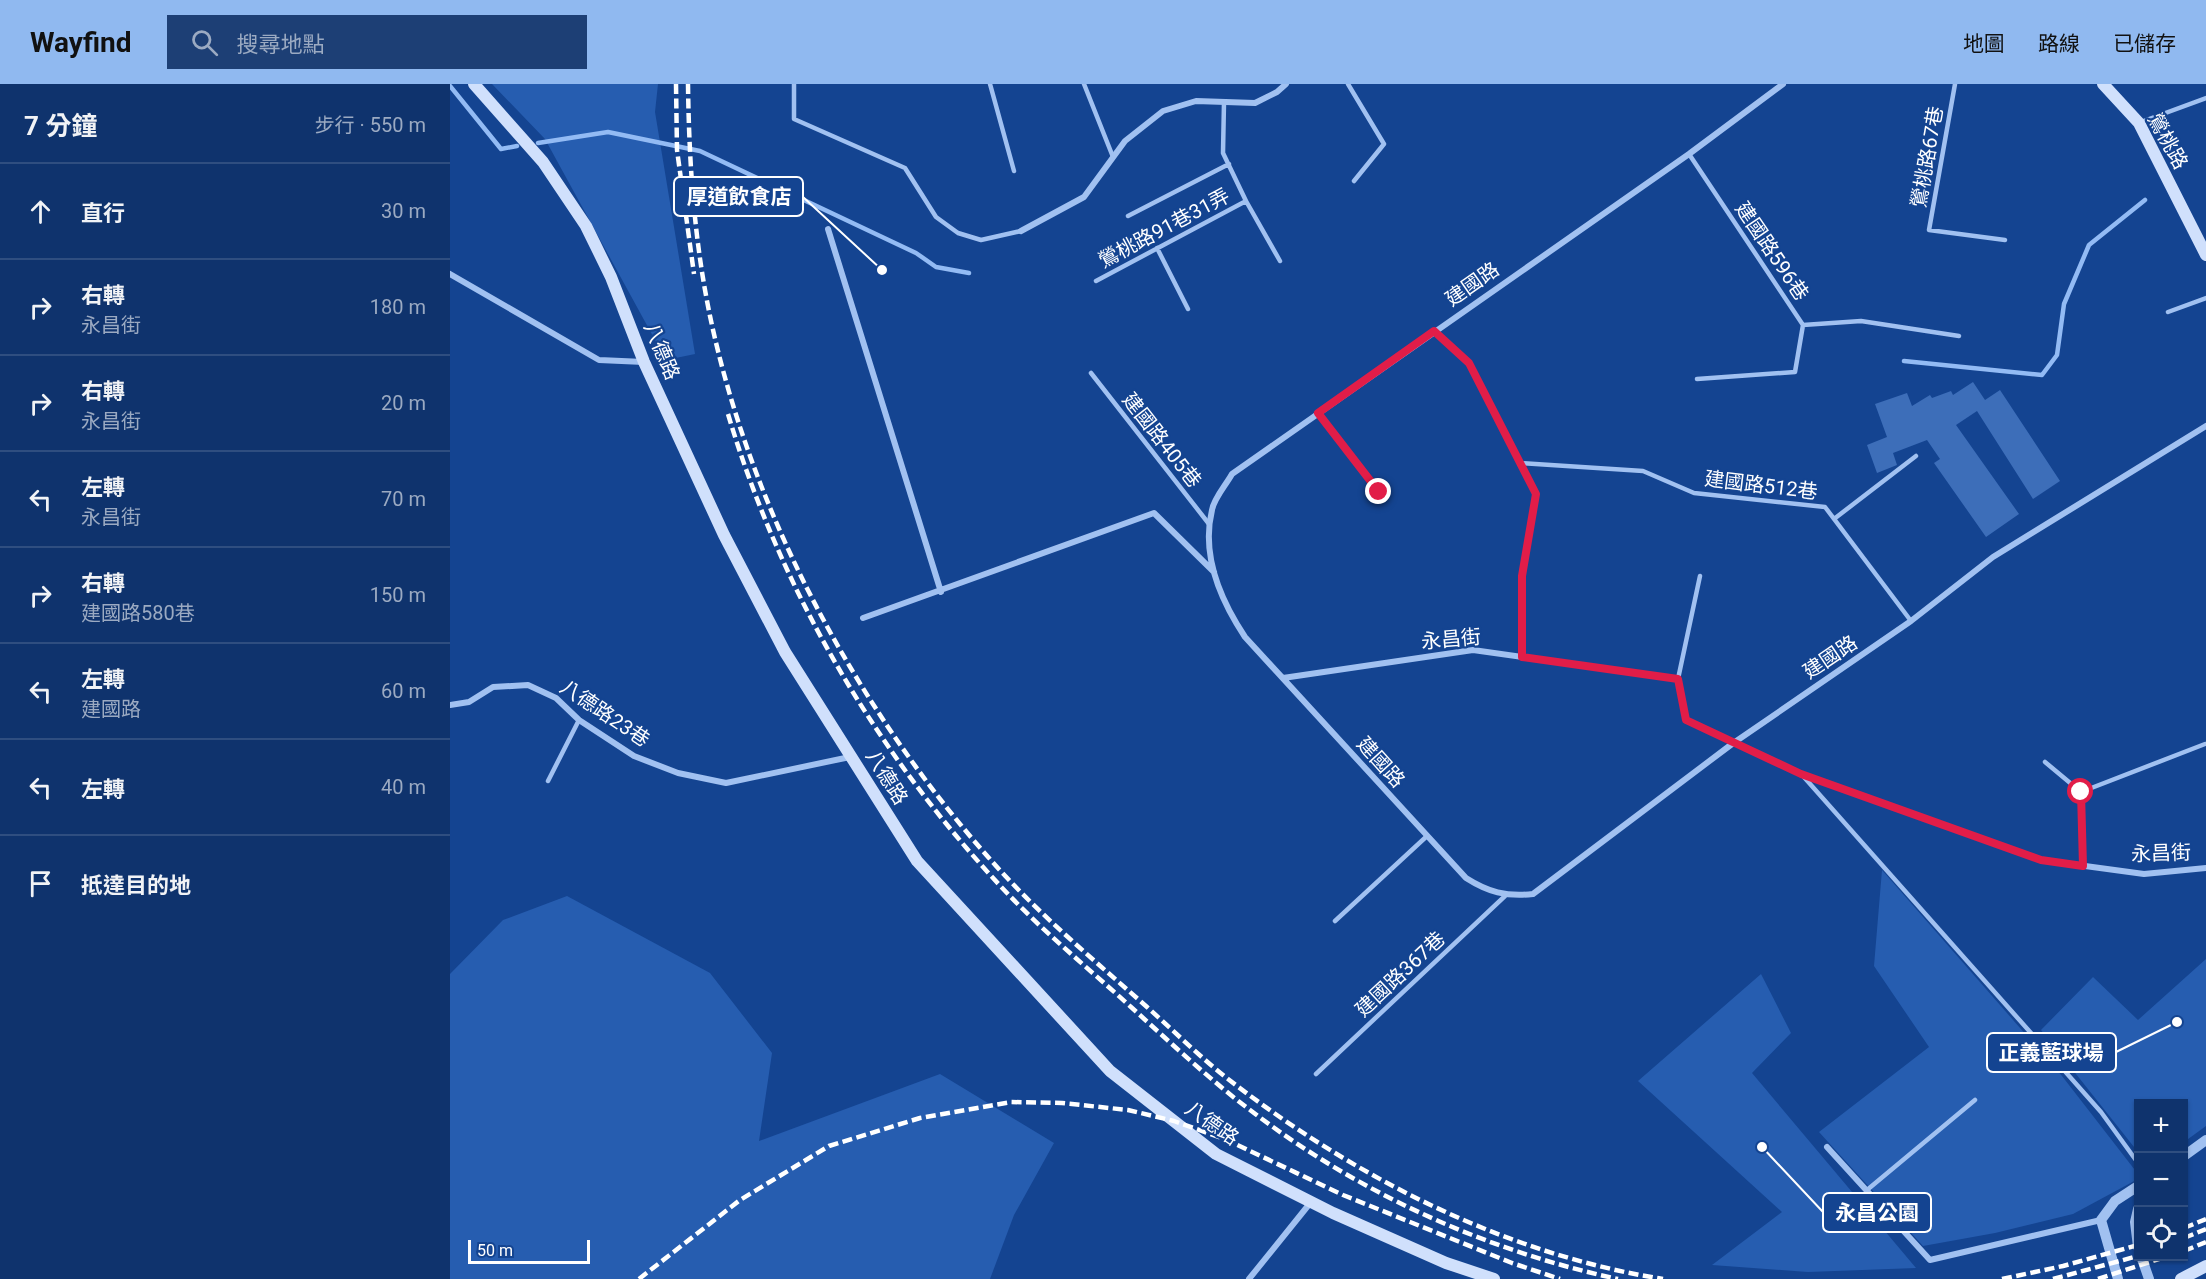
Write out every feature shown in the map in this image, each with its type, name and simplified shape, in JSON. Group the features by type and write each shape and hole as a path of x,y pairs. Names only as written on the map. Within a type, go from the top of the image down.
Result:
{"main road":[{"name":"八德路","path":"474,84 543,162 585,226 611,277 644,362 724,535 785,652 917,861 1110,1071 1216,1154 1311,1202 1446,1263 1494,1279"},
{"name":"鶯桃路","path":"2103,84 2139,123 2206,255"},
{"path":"2181,1279 2206,1266"}],"street":[{"path":"1021,231 1084,197 1125,141 1163,111 1196,100 1255,104 1277,92 1286,84"},
{"name":"建國路","path":"1783,84 1689,154 1232,474 1212,508 1208,538 1215,572 1225,606 1245,637 1466,878 1483,889 1505,896 1533,894 1732,744 1911,621 1993,557 2206,426"},
{"path":"828,229 940,592"},
{"path":"450,273 599,360 644,362"},
{"path":"863,618 1154,513 1215,572"},
{"name":"永昌街","path":"1283,678 1473,650 1678,679 1686,720 1732,744 1801,774 2041,860 2144,874 2206,868"},
{"name":"八德路23巷","path":"450,705 469,702 493,687 528,685 556,698 579,720 634,756 678,773 726,783 851,757"},
{"path":"2188,1153 2206,1140"},
{"path":"1827,1147 1930,1260 2101,1220 2115,1201 2134,1189"},
{"path":"1250,1279 1311,1202"},
{"path":"2101,1220 2118,1279"},
{"path":"2142,1261 2149,1279"}],"lane":[{"path":"794,84 794,119 905,168 936,217 958,232 981,240 1021,231"},
{"path":"990,84 1014,171"},
{"path":"1084,84 1113,157"},
{"path":"1348,84 1384,144 1354,180"},
{"name":"鶯桃路67巷","path":"1955,84 1929,230 2005,240"},
{"path":"2139,123 2206,98"},
{"name":"鶯桃路91巷31弄","path":"1224,102 1223,153 1246,201 1280,261"},
{"name":"建國路596巷","path":"1689,154 1803,325 1861,321 1959,336"},
{"path":"1128,216 1229,164"},
{"name":"鶯桃路91巷31弄","path":"1096,281 1246,201"},
{"path":"1157,248 1188,309"},
{"path":"2168,312 2206,298"},
{"path":"1697,379 1795,372 1803,325"},
{"path":"1434,331 1469,363 1536,494 1522,576 1522,657"},
{"name":"建國路405巷","path":"1091,373 1210,525"},
{"path":"1318,413 1379,492"},
{"path":"1834,519 1916,456"},
{"name":"建國路512巷","path":"1520,463 1643,471 1694,493 1825,507 1911,621"},
{"path":"1678,679 1700,576"},
{"path":"548,781 579,720"},
{"path":"2081,792 2205,744"},
{"path":"2045,762 2081,792 2083,866"},
{"path":"1801,774 2101,1112 2134,1156"},
{"path":"1335,921 1427,836"},
{"name":"建國路367巷","path":"1316,1074 1505,896"},
{"path":"1867,1190 1975,1100"}],"shaded area":[{"path":"492,84 658,84 655,112 695,354 666,360 545,139"},
{"path":"1882,870 2062,1076 2134,1169 2134,1181 2073,1214 1995,1233 1923,1246 1819,1132 1929,1047 1874,966"},
{"path":"567,896 710,973 772,1053 759,1141 940,1074 1054,1143 1014,1215 990,1279 450,1279 450,974 503,920"},
{"path":"2206,959 2206,1126 2188,1139 2188,1099 2134,1099 2134,1147 2041,1030 2093,977 2138,1020"},
{"path":"1761,974 1791,1033 1752,1073 1916,1268 1808,1272 1712,1265 1782,1212 1638,1081"}],"building":[{"path":"1973,382 1985,400 2000,390 2060,481 2033,499 1977,411 1956,425 2019,514 1986,537 1934,463 1940,459 1927,440 1893,453 1897,465 1877,473 1867,445 1887,437 1875,404 1907,393 1912,406 1930,395 1932,398 1951,391 1953,395"}],"waterway":[{"path":"450,86 501,149 517,146"},
{"path":"538,143 608,132 700,151 916,253 936,267 969,273"},
{"path":"1904,361 2042,375 2057,355 2064,304 2089,245 2145,200"}],"railway":[{"path":"676,84 677,150 694,274"},
{"path":"688,84 693,200 700,258 710,316 728,389 752,462 781,534 815,605 895,738 941,800 989,858 1046,917 1207,1062 1326,1148 1433,1206 1488,1230 1546,1251 1604,1267 1663,1279"},
{"path":"728,414 750,480 776,545 839,670 876,729 917,786 960,841 1022,908 1222,1088 1295,1142 1338,1169 1382,1194 1473,1236 1521,1253 1618,1279"},
{"path":"639,1279 740,1200 829,1146 920,1118 1011,1102 1062,1103 1128,1110 1174,1121 1227,1140 1343,1195 1512,1263 1560,1279"},
{"path":"2188,1226 2206,1219"},
{"path":"2188,1236 2206,1229"},
{"path":"2188,1249 2206,1242"},
{"path":"2002,1279 2063,1266 2134,1246"},
{"path":"2053,1279 2134,1257"},
{"path":"2098,1279 2153,1261"}],"place":[{"name":"厚道飲食店","path":"882,270"},
{"name":"正義藍球場","path":"2177,1022"},
{"name":"永昌公園","path":"1762,1147"}],"route":[{"path":"1379,492 1318,413 1434,331 1469,363 1536,494 1522,576 1522,657 1678,679 1686,720 1732,744 1801,774 2041,860 2083,866 2081,792"}]}
